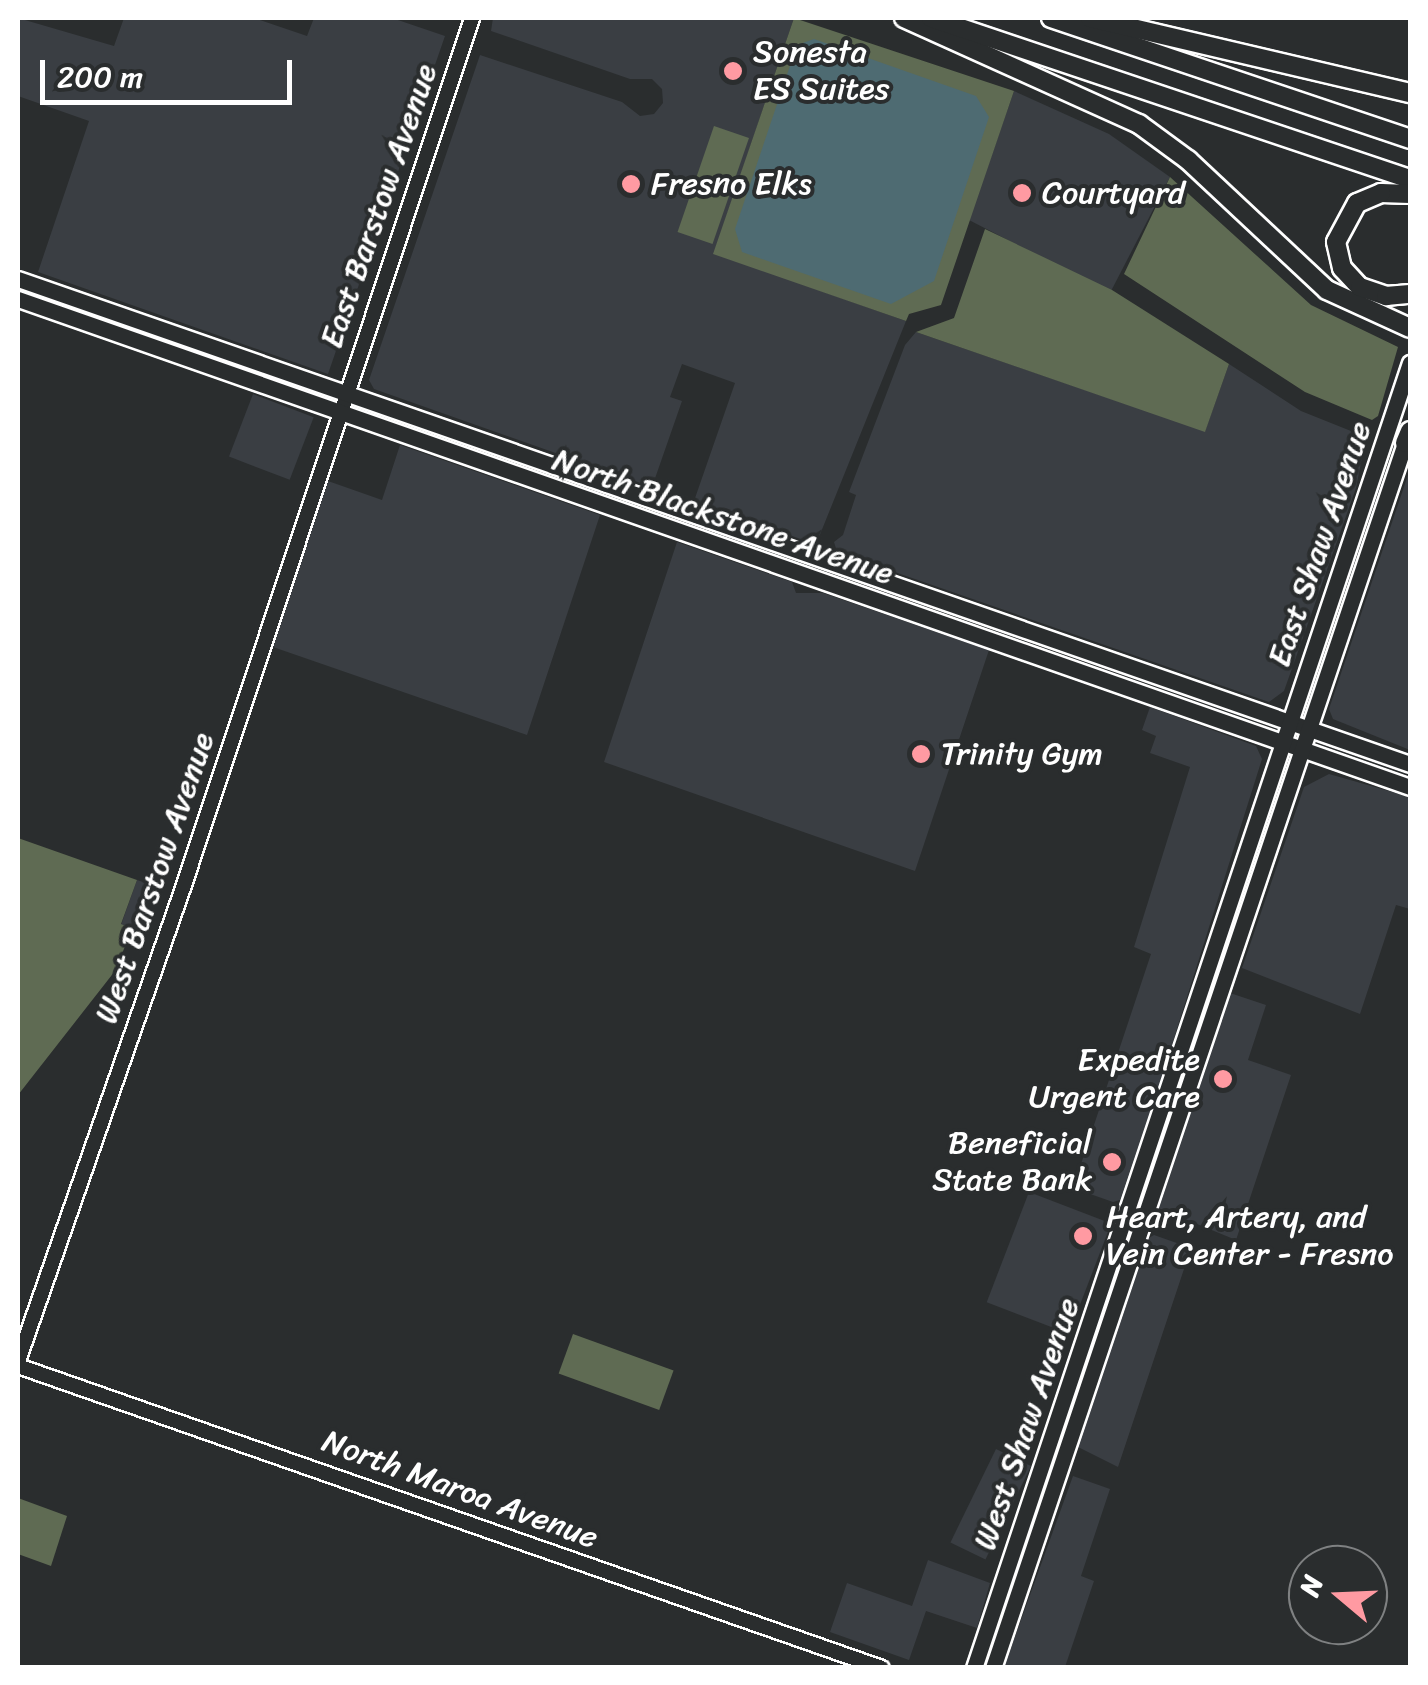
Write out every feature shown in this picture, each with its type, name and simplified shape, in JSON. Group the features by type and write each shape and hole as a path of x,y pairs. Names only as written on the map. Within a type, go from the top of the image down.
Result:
{"highway":[{"path":"904,18 1139,124 1188,160 1327,290 1410,328"},
{"path":"931,18 1410,179"},
{"path":"1051,18 1410,139"},
{"path":"1090,18 1410,93"},
{"path":"1200,67 1410,128"},
{"path":"1410,194 1381,193 1357,203 1336,242 1342,268 1360,288 1386,296 1410,294"}],"main road":[{"name":"East Barstow Avenue","path":"340,412 472,18"},
{"name":"North Blackstone Avenue","path":"18,279 1410,764"},
{"name":"North Blackstone Avenue","path":"18,299 1410,786"},
{"name":"East Shaw Avenue","path":"1280,741 1410,364"},
{"name":"East Shaw Avenue","path":"1301,748 1407,436 1398,431 1410,385"},
{"name":"West Barstow Avenue","path":"18,1363 340,412"},
{"path":"1384,502 1379,488 1392,444 1386,437"},
{"path":"549,485 567,481 630,502 646,500"},
{"name":"West Shaw Avenue","path":"974,1668 1280,741"},
{"name":"West Shaw Avenue","path":"993,1668 1301,748"},
{"name":"North Maroa Avenue","path":"18,1363 882,1668"}],"shaded area":[{"path":"18,18 114,46 124,18 254,18 307,36 314,18 392,18 445,36 328,374 38,272 89,121 18,96"},
{"path":"493,18 794,18 714,253 906,321 819,537 809,542 694,501 735,383 682,364 670,397 682,401 652,487 374,389 369,380 480,55 622,102 640,116 654,114 663,103 662,89 652,79 630,79 491,31"},
{"path":"1014,91 1109,134 1170,177 1110,293 969,220"},
{"path":"916,332 1205,431 1229,364 1301,411 1366,437 1356,488 1284,691 1269,702 837,552 834,542 843,535 856,495 849,492 905,345"},
{"path":"253,394 314,417 290,480 229,457"},
{"path":"400,445 600,515 527,735 273,647 328,481 382,500"},
{"path":"1410,469 1410,750 1333,719 1329,709"},
{"path":"677,542 792,582 796,593 823,593 989,650 915,871 604,762"},
{"path":"1150,707 1256,746 1262,759 1159,1086 1120,1200 1113,1202 1073,1188 1151,954 1134,947 1190,767 1150,753 1156,736 1142,730"},
{"path":"1329,774 1410,797 1410,909 1396,905 1360,1014 1242,968 1304,787"},
{"path":"137,880 158,887 132,929 121,925"},
{"path":"1230,993 1266,1005 1248,1060 1291,1075 1236,1240 1158,1208"},
{"path":"1029,1192 1111,1224 1069,1334 987,1302"},
{"path":"1154,1235 1191,1248 1118,1467 1078,1447 1147,1239"},
{"path":"996,1449 1031,1466 985,1560 950,1542"},
{"path":"1073,1476 1110,1489 1081,1576 1094,1581 1065,1667 1004,1667"},
{"path":"928,1560 990,1583 977,1628 926,1611 909,1660 830,1632 847,1583 912,1606"}],"green space":[{"path":"794,18 1014,91 941,305 909,314 906,321 713,254"},
{"path":"714,126 749,138 713,244 678,232"},
{"path":"1170,177 1311,305 1398,347 1378,416 1372,420 1305,392 1124,274"},
{"path":"985,229 1112,290 1229,364 1205,432 916,332 954,318"},
{"path":"18,838 137,880 121,924 132,929 115,971 18,1095"},
{"path":"573,1334 674,1371 659,1410 559,1373"},
{"path":"18,1498 67,1516 51,1566 18,1554"}],"water":[{"path":"814,39 976,96 989,117 934,281 891,304 742,252 735,229 797,45"}],"place":[{"name":"Sonesta ES Suites","path":"733,71"},
{"name":"Fresno Elks","path":"631,184"},
{"name":"Courtyard","path":"1022,193"},
{"name":"Trinity Gym","path":"921,754"},
{"name":"Expedite Urgent Care","path":"1223,1079"},
{"name":"Beneficial State Bank","path":"1112,1162"},
{"name":"Heart, Artery, and Vein Center - Fresno","path":"1083,1236"}]}
